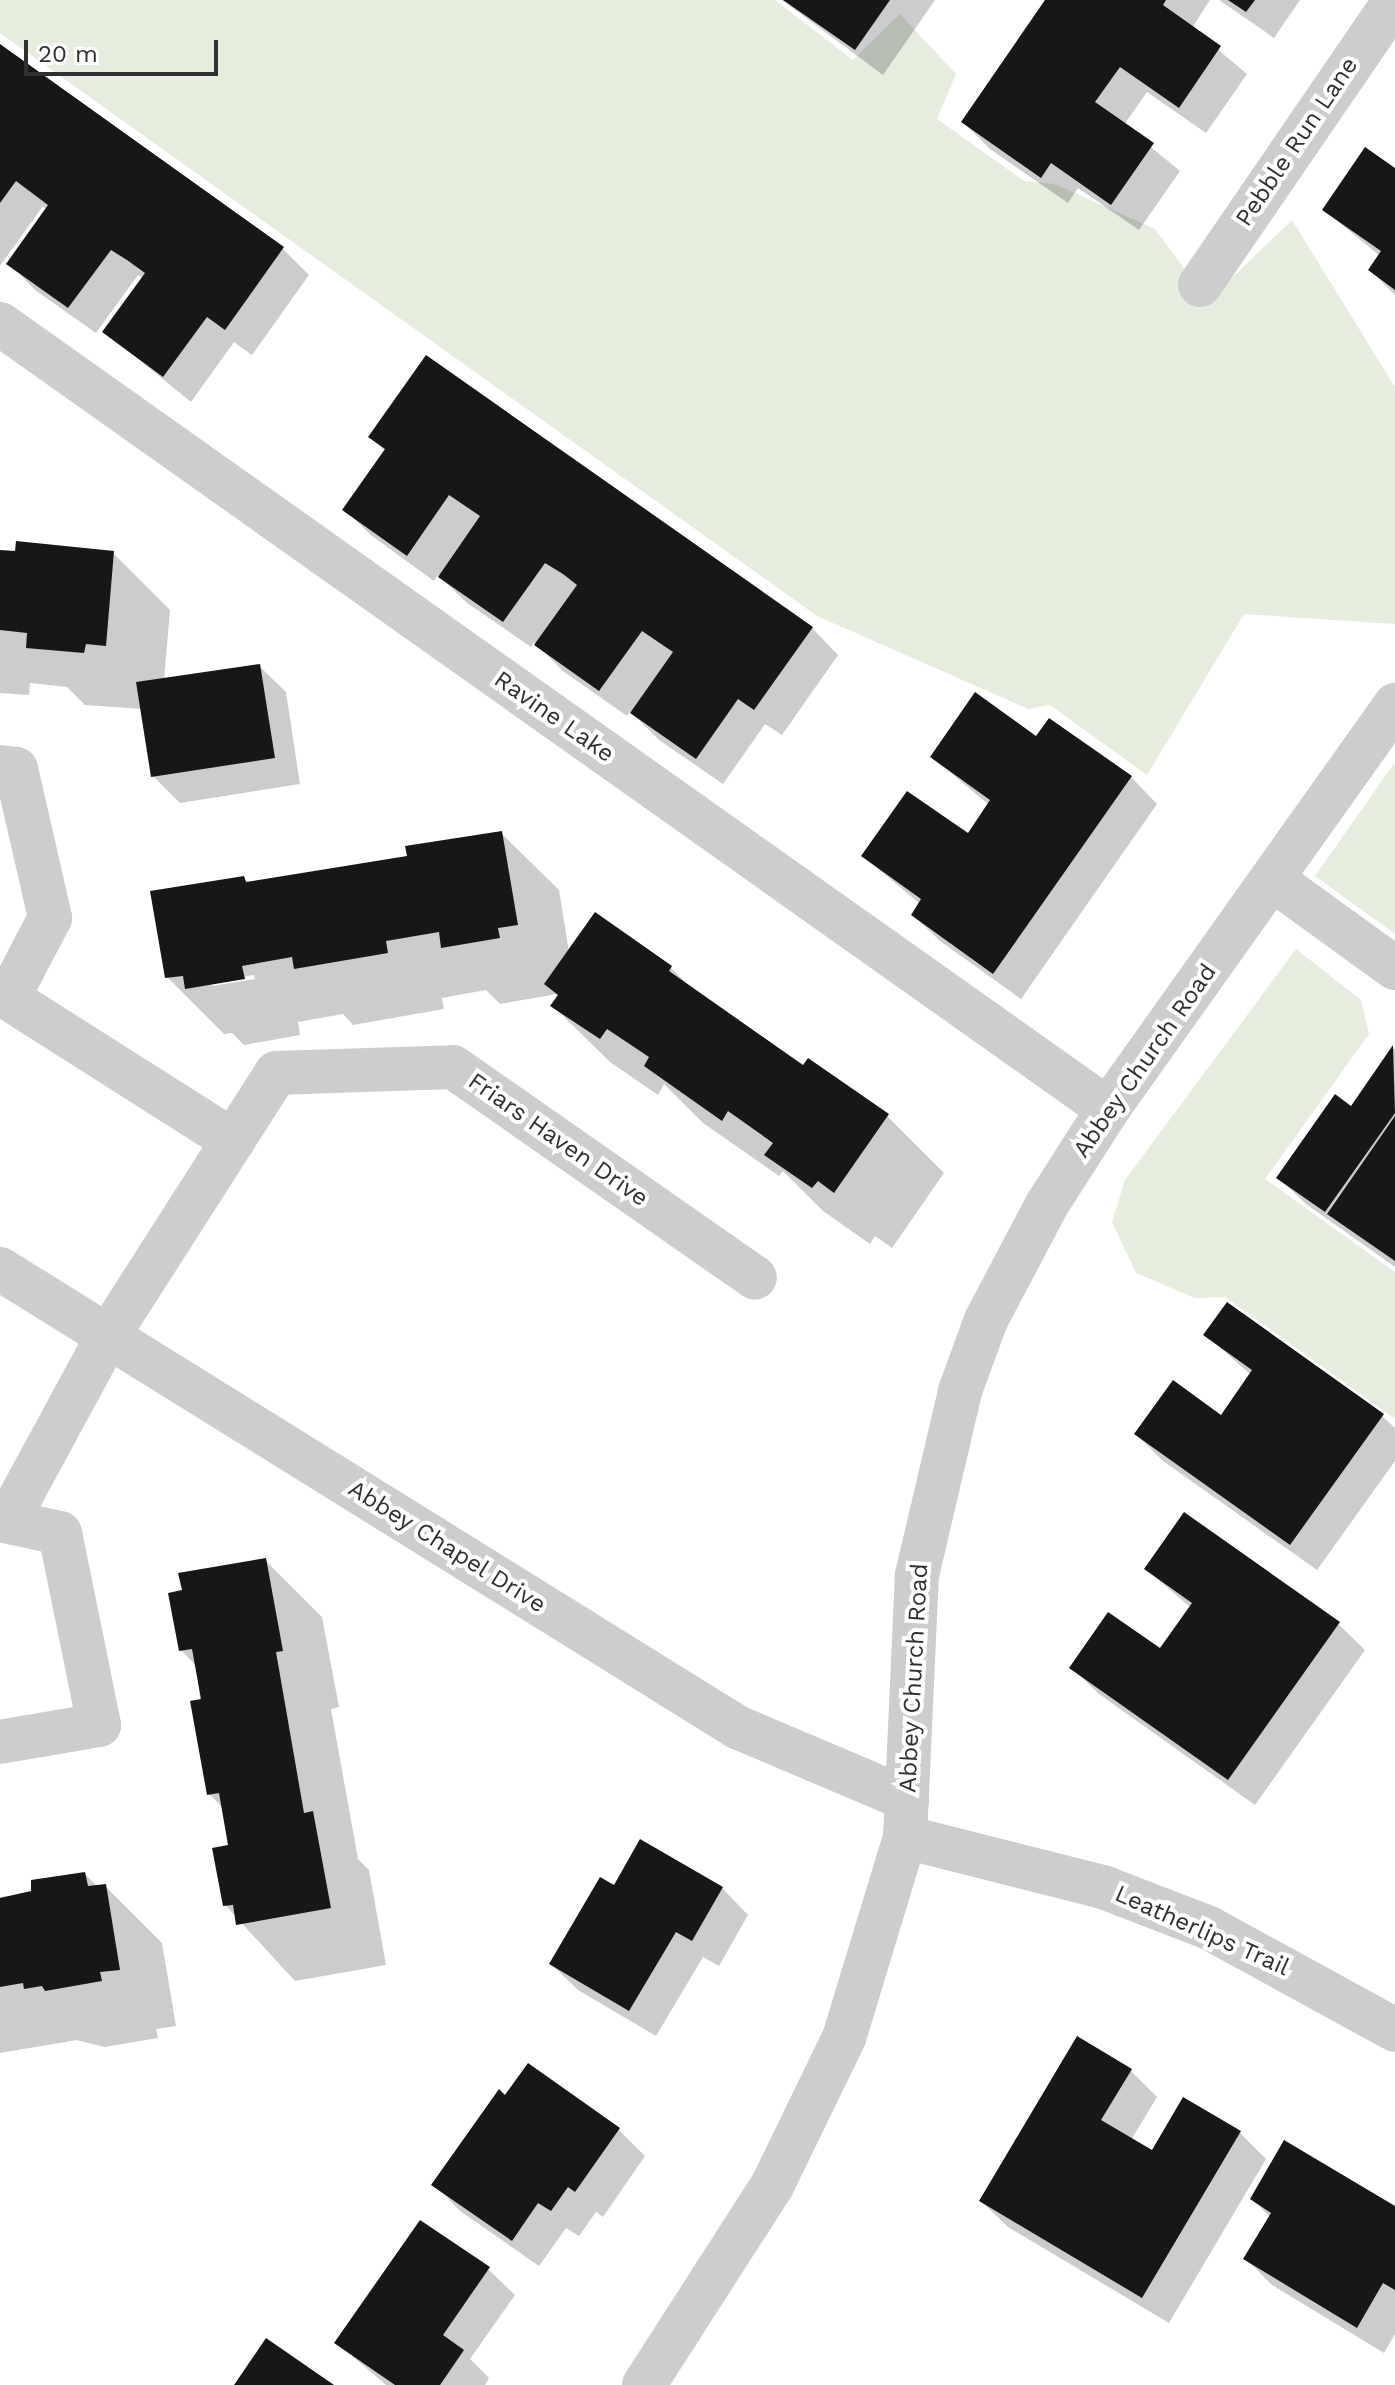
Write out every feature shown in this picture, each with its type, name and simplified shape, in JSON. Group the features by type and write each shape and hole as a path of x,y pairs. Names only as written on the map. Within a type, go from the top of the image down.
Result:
{"street":[{"name":"Pebble Run Lane","path":"1200,285 1395,0"},
{"name":"Ravine Lake","path":"0,324 1108,1109"},
{"name":"Abbey Church Road","path":"644,2385 724,2267 804,2126 844,2038 906,1818 917,1575 960,1391 1014,1261 1108,1109 1395,705"},
{"path":"0,767 16,769 50,918 4,995 233,1141"},
{"path":"1272,879 1395,968"},
{"name":"Friars Haven Drive","path":"5,1519 108,1336 276,1073 453,1067 755,1278"},
{"name":"Abbey Chapel Drive","path":"0,1269 737,1727 906,1818"},
{"path":"0,1742 99,1725 60,1533 5,1519"},
{"name":"Leatherlips Trail","path":"906,1818 1209,1928 1395,2030"}],"green space":[{"path":"0,0 775,0 853,60 900,14 956,74 937,119 1024,181 1055,184 1155,229 1208,301 1292,220 1395,387 1395,624 1244,614 1147,775 1050,705 1028,709 817,616 0,33"},
{"path":"1395,762 1395,934 1315,876"},
{"path":"1296,949 1361,1000 1369,1034 1265,1179 1395,1272 1395,1419 1225,1297 1195,1298 1136,1273 1112,1222 1125,1180"}],"building":[{"path":"783,0 890,0 855,50"},
{"path":"1045,0 1166,0 1163,5 1221,46 1179,108 1120,67 1095,102 1154,143 1111,205 1051,163 1041,178 961,122"},
{"path":"1228,0 1255,0 1246,12"},
{"path":"0,44 284,247 225,330 207,317 163,377 102,332 145,273 127,260 111,250 68,308 6,264 48,205 16,181 0,203"},
{"path":"1365,147 1395,168 1395,290 1368,270 1381,251 1322,210"},
{"path":"426,355 813,627 754,710 738,699 696,759 630,713 673,652 642,631 599,691 534,645 577,585 563,574 545,563 503,622 438,577 480,516 449,495 407,556 342,510 385,449 368,437"},
{"path":"16,541 114,551 106,646 86,644 84,653 26,648 27,633 0,630 0,550 15,551"},
{"path":"260,664 275,758 151,777 136,682"},
{"path":"975,692 1036,736 1049,718 1132,776 993,974 911,915 921,899 861,856 907,791 968,833 990,800 930,757"},
{"path":"502,831 518,925 498,928 500,938 441,948 439,932 386,941 388,953 294,969 292,957 242,966 245,979 185,989 183,976 165,978 150,891 244,876 246,882 407,856 405,846"},
{"path":"595,912 672,966 669,971 803,1065 808,1058 889,1114 834,1193 818,1181 812,1188 764,1155 773,1143 728,1111 722,1121 644,1066 649,1057 607,1029 600,1039 550,1006 558,995 544,984"},
{"path":"1393,1045 1395,1113 1325,1212 1276,1178 1335,1094 1351,1106"},
{"path":"1395,1116 1395,1261 1327,1214"},
{"path":"1227,1302 1384,1414 1290,1545 1134,1434 1173,1380 1221,1415 1252,1370 1203,1335"},
{"path":"1184,1512 1340,1622 1228,1780 1069,1668 1108,1612 1160,1648 1192,1603 1144,1569"},
{"path":"266,1558 283,1651 276,1652 304,1813 313,1811 331,1908 236,1925 233,1905 223,1906 212,1848 228,1845 219,1793 207,1795 190,1701 201,1699 192,1649 179,1651 168,1593 182,1590 178,1573"},
{"path":"640,1839 723,1887 692,1941 676,1932 629,2011 549,1964 600,1877 614,1885"},
{"path":"85,1872 88,1886 106,1884 120,1970 100,1972 102,1981 45,1991 42,1986 24,1989 23,1983 0,1987 0,1898 31,1891 31,1880"},
{"path":"1077,2036 1132,2069 1101,2120 1152,2150 1183,2097 1241,2131 1142,2298 979,2201"},
{"path":"528,2063 620,2128 575,2192 568,2187 551,2211 538,2203 512,2241 431,2185 499,2089 505,2095"},
{"path":"1284,2140 1395,2206 1395,2290 1383,2283 1357,2328 1243,2259 1271,2213 1250,2199"},
{"path":"420,2220 490,2267 443,2335 464,2350 440,2385 395,2385 334,2343"},
{"path":"266,2338 334,2385 234,2385"}]}
